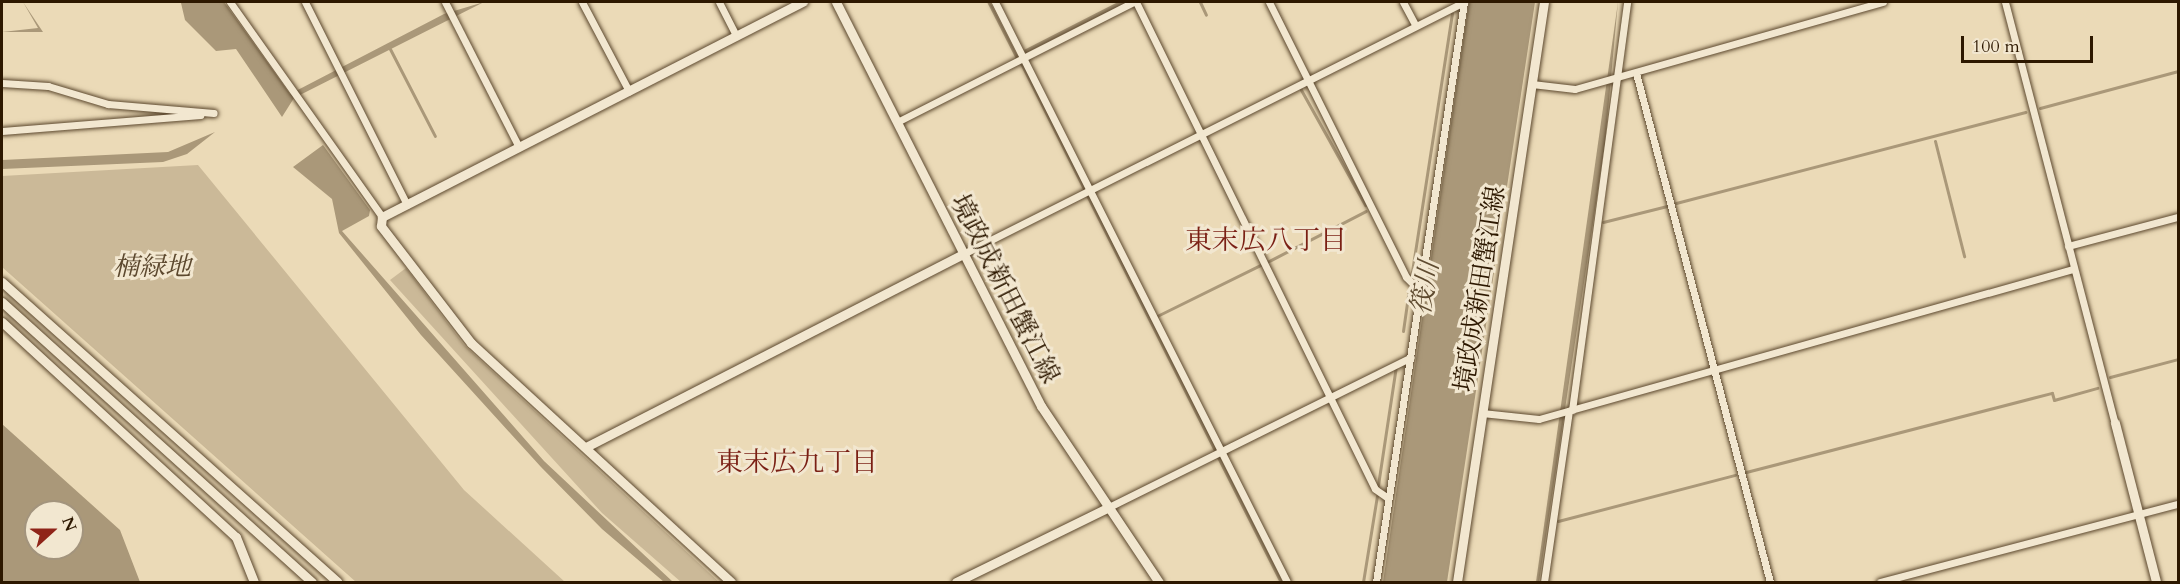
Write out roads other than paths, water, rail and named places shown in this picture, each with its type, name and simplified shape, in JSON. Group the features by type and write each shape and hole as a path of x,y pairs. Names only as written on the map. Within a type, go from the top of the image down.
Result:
{"street":[{"path":"230,2 382,217 381,226 471,344 731,582"},
{"path":"304,2 407,205"},
{"path":"445,2 519,147"},
{"path":"582,2 629,91"},
{"path":"719,2 736,36"},
{"path":"382,217 803,2"},
{"name":"境政成新田蟹江線","path":"837,2 1041,406 1105,509 1159,582"},
{"path":"995,2 1287,582"},
{"path":"897,122 1133,2 1376,489 1388,498"},
{"path":"1269,2 1406,277 1421,292"},
{"path":"1404,2 1415,25"},
{"path":"586,447 1307,79 1464,2"},
{"path":"1376,582 1464,2"},
{"name":"境政成新田蟹江線","path":"1457,582 1544,2"},
{"path":"1544,582 1567,412 1619,78 1627,2"},
{"path":"1532,84 1575,89 1883,2"},
{"path":"2005,2 2156,582"},
{"path":"1636,73 1770,582"},
{"path":"2,83 48,86 108,104 214,113 2,131"},
{"path":"2068,246 2178,217"},
{"path":"1482,413 1539,419 2073,269"},
{"path":"2,282 337,582"},
{"path":"2,302 312,582"},
{"path":"2,322 236,537 254,582"},
{"path":"956,582 1105,509 1220,449 1411,357"},
{"path":"1881,582 2178,504"}],"waterway":[{"path":"1200,2 1206,15"},
{"name":"筏川","path":"1411,278 1452,13"},
{"path":"389,47 435,136"},
{"path":"1021,63 1084,189"},
{"path":"2040,108 2178,71"},
{"path":"1300,88 1365,205"},
{"path":"1676,203 2025,112"},
{"path":"1935,141 1964,256"},
{"path":"1087,195 1214,449"},
{"path":"1603,222 1667,206"},
{"path":"1267,262 1366,211"},
{"path":"1157,316 1260,265"},
{"name":"筏川","path":"1403,331 1409,289"},
{"path":"2110,377 2178,359"},
{"path":"1378,485 1396,366"},
{"path":"1746,472 2052,393 2054,400 2097,388"},
{"path":"1218,457 1281,582"},
{"path":"1558,521 1735,475"},
{"path":"1363,582 1377,496"}],"district":[{"name":"東末広八丁目","path":"1266,241"},
{"name":"東末広九丁目","path":"797,463"}],"park label":[{"name":"楠緑地","path":"152,267"}]}
